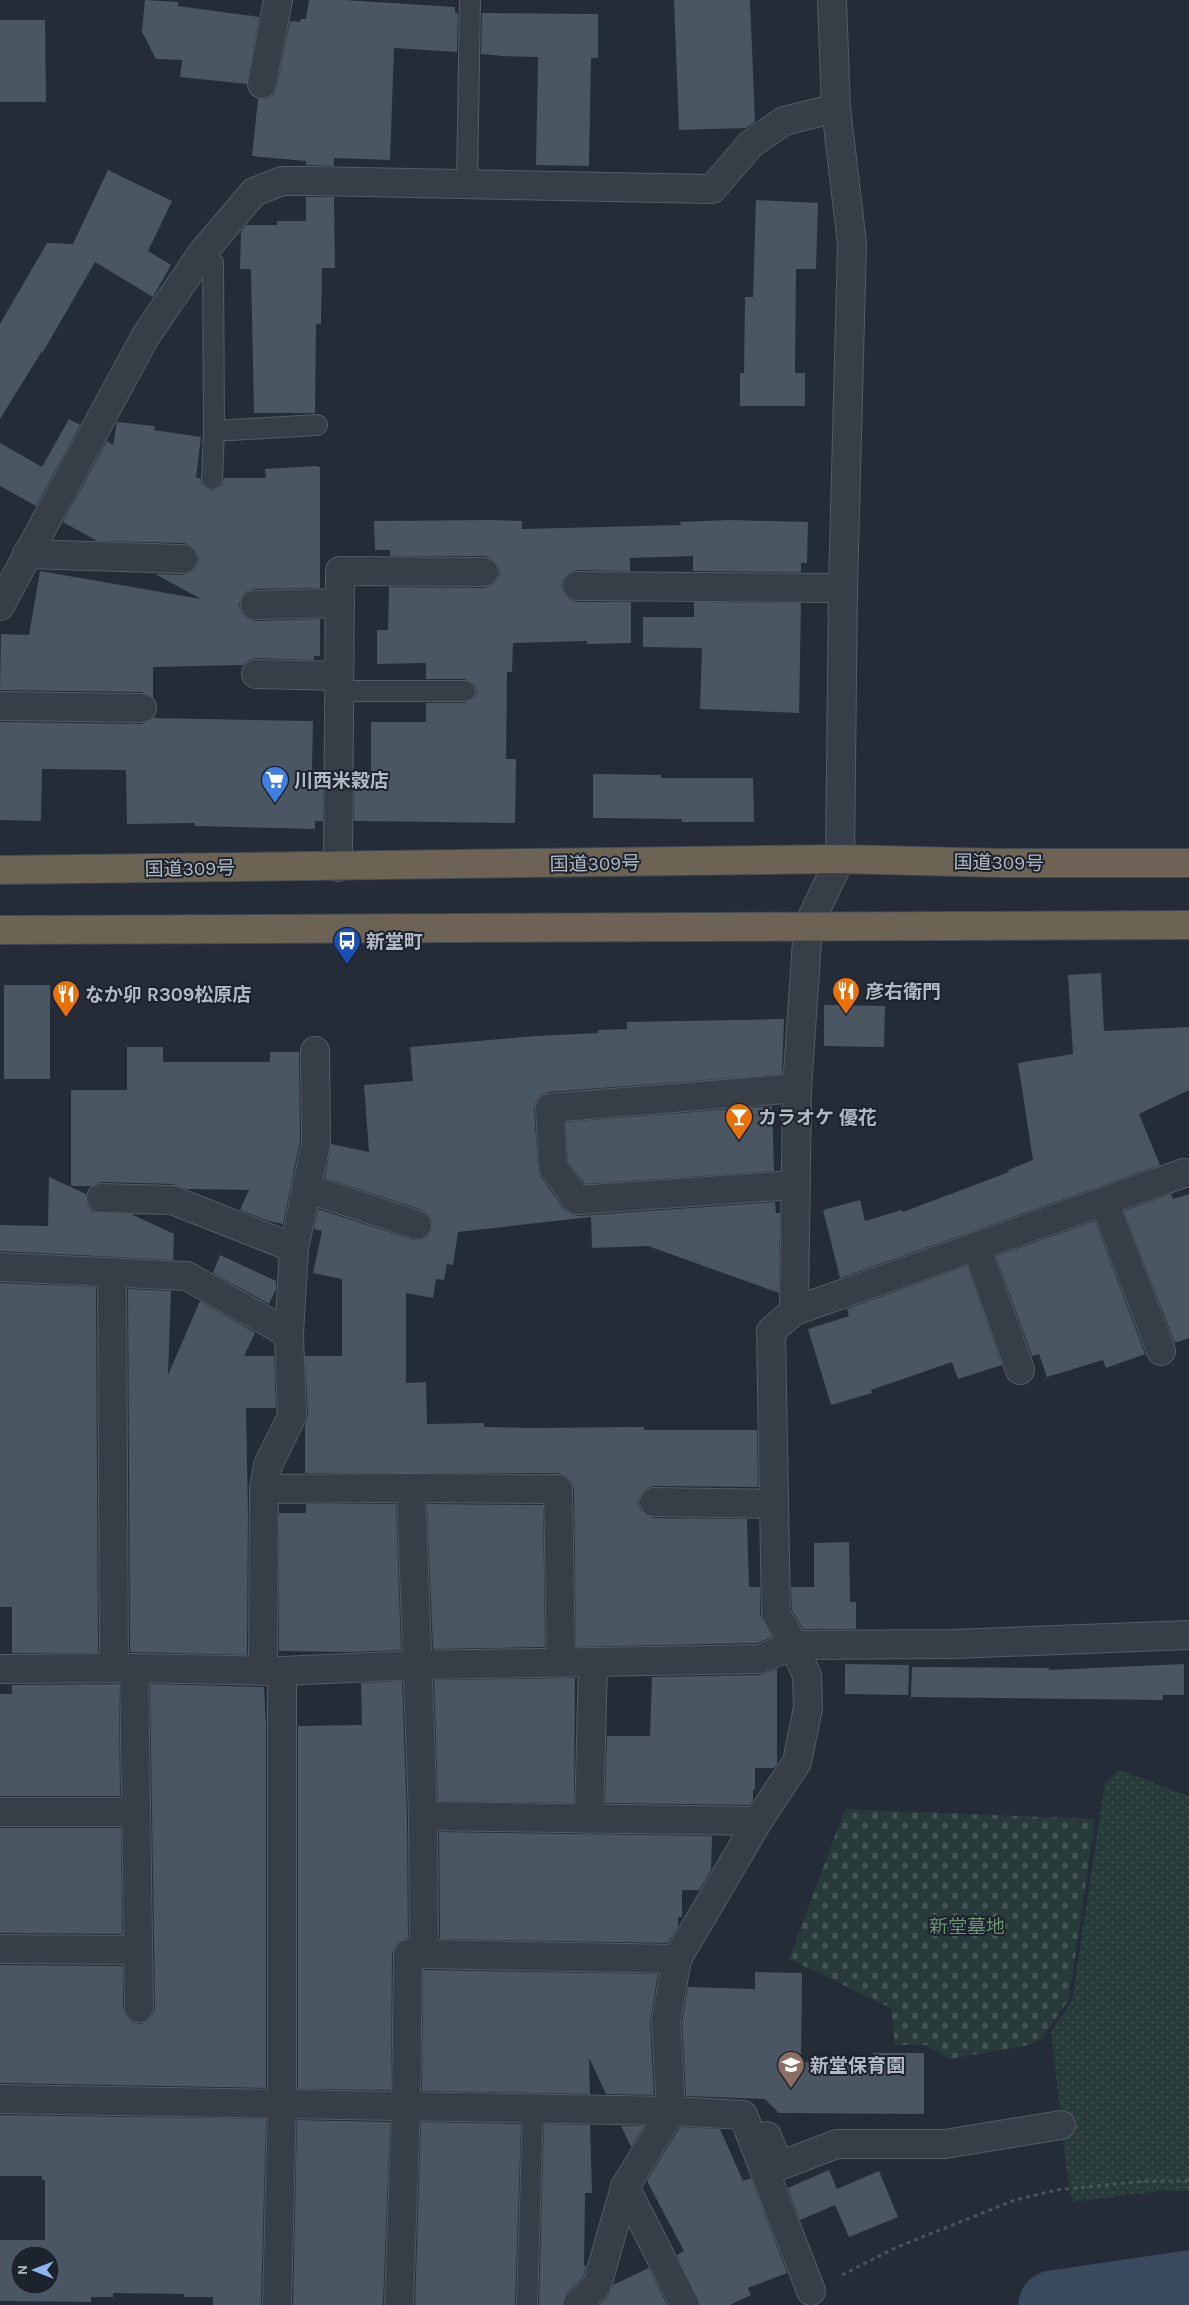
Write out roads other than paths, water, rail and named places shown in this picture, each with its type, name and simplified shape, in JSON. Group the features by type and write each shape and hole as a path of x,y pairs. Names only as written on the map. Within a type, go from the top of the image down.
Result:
{"highway":[{"name":"国道309号","path":"0,870 840,859 1000,863 1189,863"},
{"path":"0,930 1189,925"}],"street":[{"path":"262,84 278,0"},
{"path":"794,1311 794,1185 797,1088 808,926 840,859 843,588 852,244 836,108 832,0"},
{"path":"0,606 145,337 203,252 254,192 282,181 712,189 750,144 784,121 836,108"},
{"path":"27,554 183,559"},
{"path":"338,867 340,571 484,572"},
{"path":"577,586 843,588"},
{"path":"255,604 340,604"},
{"path":"256,674 339,683"},
{"path":"0,706 142,708"},
{"path":"277,2305 282,2102 272,1671 264,1489 268,1465 292,1416 289,1334 294,1248 316,1143 315,1052"},
{"path":"794,1185 577,1200 553,1167 550,1108 797,1088"},
{"path":"577,2305 597,2285 625,2187 671,2111 666,2021 677,1959 758,1821 797,1762 808,1708 807,1676 794,1645 776,1614 771,1331 794,1311 1184,1173"},
{"path":"306,1188 417,1225"},
{"path":"101,1198 172,1200 294,1248"},
{"path":"1104,1201 1161,1351"},
{"path":"976,1246 1020,1370"},
{"path":"0,1267 187,1276 289,1334"},
{"path":"112,1273 124,1668 136,1812 139,2008"},
{"path":"411,1488 423,1816 424,1954"},
{"path":"264,1489 558,1489 561,1663"},
{"path":"654,1502 774,1504"},
{"path":"0,1669 124,1668 272,1671 417,1665 760,1659 794,1645 954,1644 1189,1635"},
{"path":"589,1819 592,1662"},
{"path":"0,1812 136,1812"},
{"path":"423,1816 758,1821"},
{"path":"0,1949 138,1950"},
{"path":"399,2305 406,2104 408,1954 677,1959"},
{"path":"0,2099 406,2104 758,2114 778,2166 837,2144 945,2144 1061,2126"},
{"path":"743,2115 811,2291"},
{"path":"625,2187 685,2305"}],"lane":[{"path":"467,184 470,0"},
{"path":"203,252 213,262 214,431 212,479"},
{"path":"214,431 317,425"},
{"path":"339,683 465,691"},
{"path":"527,2305 533,2108"}],"waterway":[{"path":"1053,2305 1189,2285"}],"place":[{"name":"川西米穀店","path":"275,804"},
{"name":"新堂町","path":"347,965"},
{"name":"彦右衛門","path":"846,1015"},
{"name":"なか卯 R309松原店","path":"66,1018"},
{"name":"カラオケ 優花","path":"739,1141"},
{"name":"新堂保育園","path":"791,2089"}],"park label":[{"name":"新堂墓地","path":"967,1926"}]}
